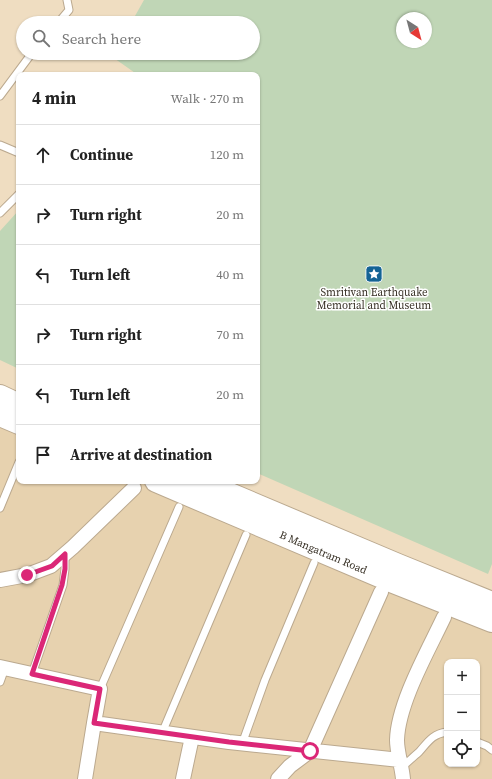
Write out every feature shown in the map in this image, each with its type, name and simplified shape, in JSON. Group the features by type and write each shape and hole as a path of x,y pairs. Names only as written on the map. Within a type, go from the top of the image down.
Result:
{"highway":[{"path":"0,396 16,403"},
{"path":"0,415 16,422"},
{"name":"B Mangatram Road","path":"163,484 391,581 492,621"},
{"name":"B Mangatram Road","path":"206,484 492,603"}],"street":[{"path":"0,580 27,575 52,566 134,488"},
{"path":"278,779 290,766 310,751 381,592"},
{"path":"94,723 242,744 310,751 402,769 397,741 399,722 409,692 444,617"},
{"path":"3,668 100,689 86,779"},
{"path":"182,779 192,737"}],"lane":[{"path":"64,16 69,10 67,0"},
{"path":"17,72 27,60"},
{"path":"1,93 16,74"},
{"path":"0,145 16,152"},
{"path":"0,213 16,197"},
{"path":"0,508 16,469"},
{"path":"100,689 180,507"},
{"path":"162,733 246,535"},
{"path":"32,674 62,585 65,569 65,554"},
{"path":"242,744 265,680 314,563"},
{"path":"0,682 3,668"},
{"path":"402,769 429,739 444,732"},
{"path":"480,743 492,750"}],"shaded area":[{"path":"0,411 16,417 16,484 179,484 492,611 492,779 0,779"}],"green space":[{"name":"Smritivan Earthquake Memorial and Museum","path":"144,0 492,0 492,564 488,574 260,474 260,72 134,72 117,60 260,60 260,16 135,16"},
{"path":"16,213 16,368 0,360 0,231"}],"place":[{"name":"Smritivan Earthquake Memorial and Museum","path":"374,274"}],"route":[{"path":"27,575 52,566 65,554 65,569 62,585 32,674 100,689 94,723 229,742 310,751"}]}
